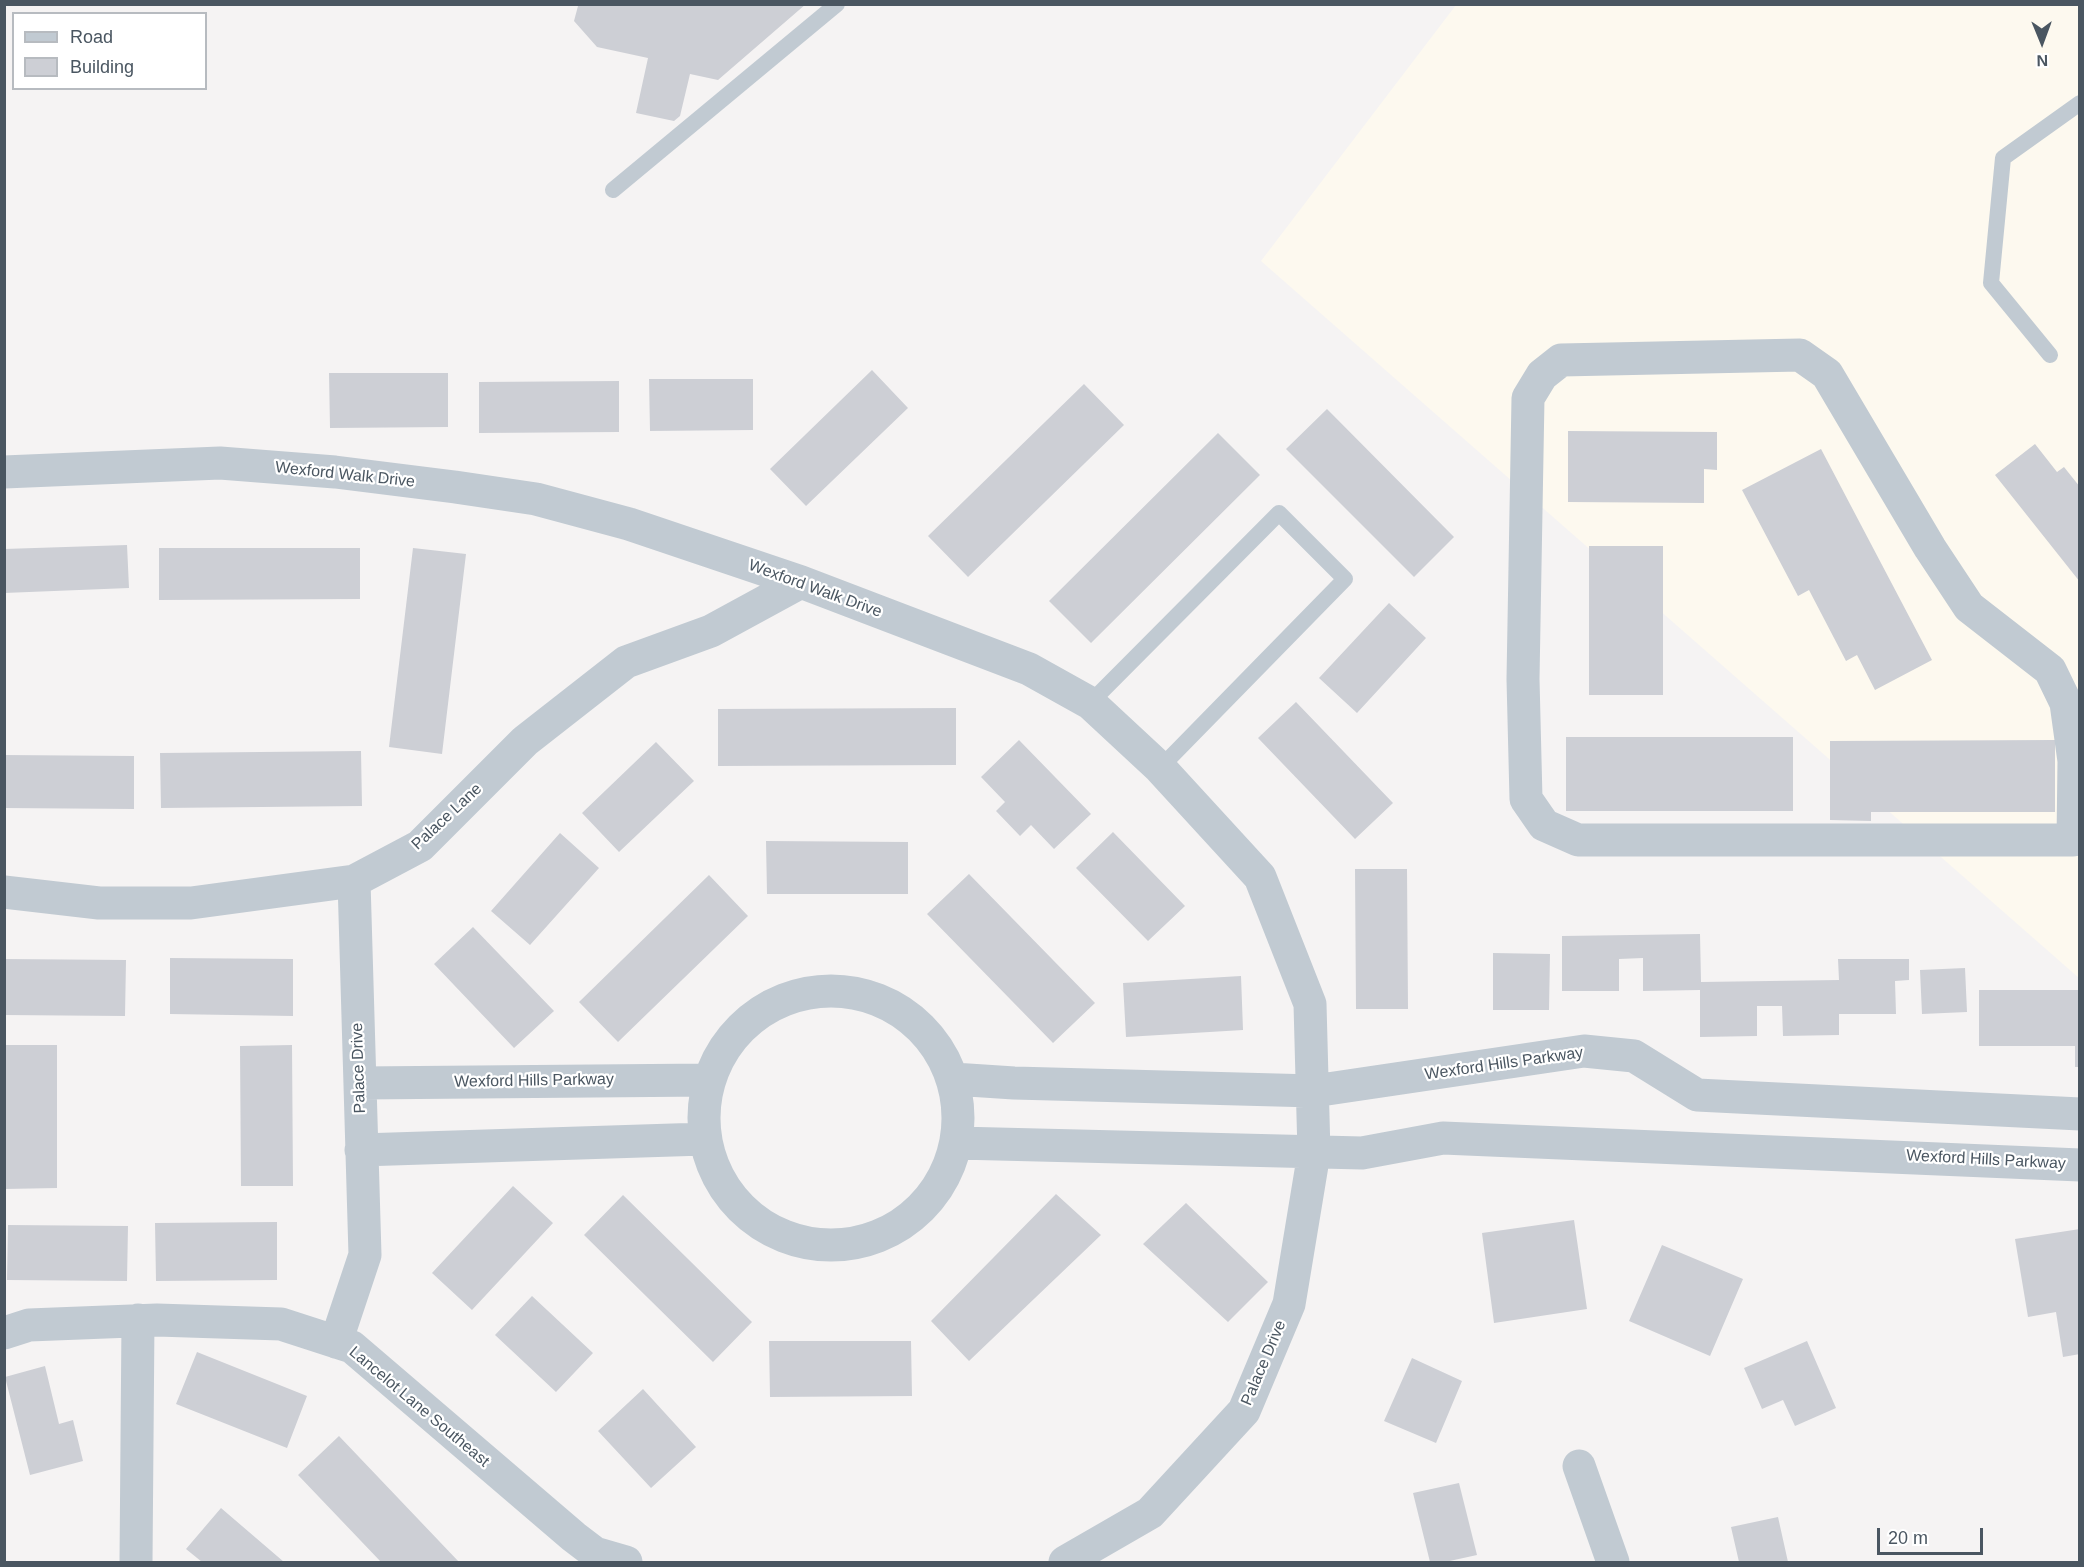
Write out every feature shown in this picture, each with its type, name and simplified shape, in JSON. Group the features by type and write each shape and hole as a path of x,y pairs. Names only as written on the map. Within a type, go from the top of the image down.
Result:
{"street":[{"path":"1800,355 1827,374 1930,548 1969,607 2050,670 2066,703 2074,761 2076,840 1578,840 1544,825 1526,799 1523,679 1528,398 1542,375 1561,360 1800,355"},
{"name":"Wexford Walk Drive","path":"4,472 220,463 335,472 536,499 629,524 801,582 1029,669 1090,703 1160,768 1260,877 1310,1004 1314,1153"},
{"name":"Palace Lane","path":"4,892 99,903 191,903 354,881 420,846 525,741 626,662 711,631 801,582"},
{"name":"Palace Drive","path":"336,1342 365,1255 354,881"},
{"path":"808,993 854,993 897,1009 932,1039 953,1079 959,1110 957,1143 938,1190 902,1225 855,1244 804,1243 757,1223 723,1186 704,1139 703,1109 709,1080 730,1039 765,1009 808,993"},
{"name":"Wexford Hills Parkway","path":"953,1079 1014,1083 1314,1091 1584,1051 1634,1056 1697,1095 2079,1114"},
{"name":"Wexford Hills Parkway","path":"360,1083 709,1080"},
{"path":"1862,1155 1864,1104"},
{"name":"Wexford Hills Parkway","path":"957,1143 1362,1153 1443,1138 2079,1165"},
{"path":"361,1150 704,1139"},
{"name":"Palace Drive","path":"1065,1563 1150,1513 1244,1411 1289,1305 1314,1153"},
{"path":"136,1563 138,1320"},
{"name":"Lancelot Lane Southeast","path":"4,1333 29,1325 138,1320 281,1324 352,1347 576,1550 595,1553 626,1563"},
{"path":"1580,1466 1613,1563"}],"lane":[{"path":"613,190 837,4"},
{"path":"2050,355 1991,283 2003,158 2079,103"},
{"path":"1090,703 1279,513 1345,579 1160,768"}],"shaded area":[{"path":"1456,5 2079,5 2079,978 1261,261"}],"building":[{"path":"576,4 806,4 718,80 690,74 680,116 674,121 636,113 648,58 597,47 574,21 578,6"},
{"path":"872,370 908,408 806,506 770,469"},
{"path":"329,373 448,373 448,427 330,428"},
{"path":"649,379 753,379 753,430 650,431"},
{"path":"619,381 619,432 479,433 479,382"},
{"path":"1084,384 1124,425 968,577 928,536"},
{"path":"1327,409 1454,537 1414,577 1286,449"},
{"path":"1568,431 1717,432 1717,470 1704,469 1704,503 1568,502"},
{"path":"1218,433 1260,475 1091,643 1049,601"},
{"path":"2035,444 2057,472 2064,467 2080,487 2080,582 1995,475"},
{"path":"1821,449 1932,660 1875,690 1857,655 1846,661 1809,590 1798,596 1742,490"},
{"path":"127,545 129,588 4,593 4,549"},
{"path":"1589,546 1663,546 1663,695 1589,695"},
{"path":"159,548 360,548 360,599 159,600"},
{"path":"413,548 466,554 442,754 389,747"},
{"path":"1389,603 1426,638 1357,713 1319,678"},
{"path":"1296,702 1393,803 1355,839 1258,738"},
{"path":"956,708 956,765 718,766 718,709"},
{"path":"1566,737 1793,737 1793,811 1566,811"},
{"path":"1019,740 1091,814 1054,849 1031,825 1020,836 996,811 1005,802 981,777"},
{"path":"2055,740 2055,812 1871,812 1871,821 1830,820 1830,741"},
{"path":"656,742 694,781 619,852 582,813"},
{"path":"361,751 362,806 161,808 160,753"},
{"path":"4,755 134,756 134,809 4,808"},
{"path":"1113,832 1185,906 1148,941 1076,868"},
{"path":"560,833 599,868 530,945 491,911"},
{"path":"766,841 908,842 908,894 767,894"},
{"path":"1355,869 1407,869 1408,1009 1356,1009"},
{"path":"969,874 1095,1003 1053,1043 927,914"},
{"path":"709,875 748,916 618,1042 579,1002"},
{"path":"473,927 554,1011 514,1048 434,964"},
{"path":"1700,934 1701,982 1839,980 1838,959 1909,959 1909,980 1895,981 1896,1014 1839,1014 1839,1035 1783,1036 1782,1006 1757,1006 1757,1036 1700,1037 1700,990 1643,991 1643,958 1619,959 1619,991 1562,991 1562,936"},
{"path":"1493,953 1550,954 1549,1010 1493,1010"},
{"path":"170,958 293,959 293,1016 170,1014"},
{"path":"4,959 126,960 125,1016 4,1015"},
{"path":"1965,968 1967,1012 1922,1014 1920,970"},
{"path":"1241,976 1243,1030 1126,1037 1123,983"},
{"path":"1979,990 2080,990 2080,1067 2075,1067 2075,1046 1979,1046"},
{"path":"4,1045 57,1045 57,1188 5,1189"},
{"path":"292,1045 293,1186 241,1186 240,1046"},
{"path":"513,1186 553,1223 472,1310 432,1273"},
{"path":"1056,1194 1101,1235 969,1361 931,1321"},
{"path":"623,1195 752,1322 713,1362 584,1235"},
{"path":"1186,1203 1268,1282 1228,1322 1143,1244"},
{"path":"1574,1220 1587,1309 1494,1323 1482,1233"},
{"path":"277,1222 277,1280 156,1281 155,1223"},
{"path":"8,1225 128,1226 127,1281 7,1280"},
{"path":"2080,1229 2080,1354 2063,1357 2056,1312 2028,1317 2015,1239"},
{"path":"1662,1245 1743,1279 1710,1356 1629,1321"},
{"path":"532,1296 593,1353 556,1392 495,1335"},
{"path":"769,1341 911,1341 912,1396 770,1397"},
{"path":"1807,1341 1836,1408 1795,1426 1783,1400 1762,1409 1744,1368"},
{"path":"197,1352 307,1396 287,1448 176,1404"},
{"path":"1412,1358 1462,1381 1436,1443 1384,1421"},
{"path":"45,1366 59,1424 73,1420 83,1461 30,1475 5,1377"},
{"path":"643,1389 696,1447 651,1488 598,1431"},
{"path":"339,1436 459,1562 381,1562 298,1475"},
{"path":"1459,1483 1477,1555 1445,1562 1430,1562 1413,1493"},
{"path":"221,1508 284,1562 202,1562 186,1549"},
{"path":"1778,1517 1788,1562 1739,1562 1731,1527"}]}
